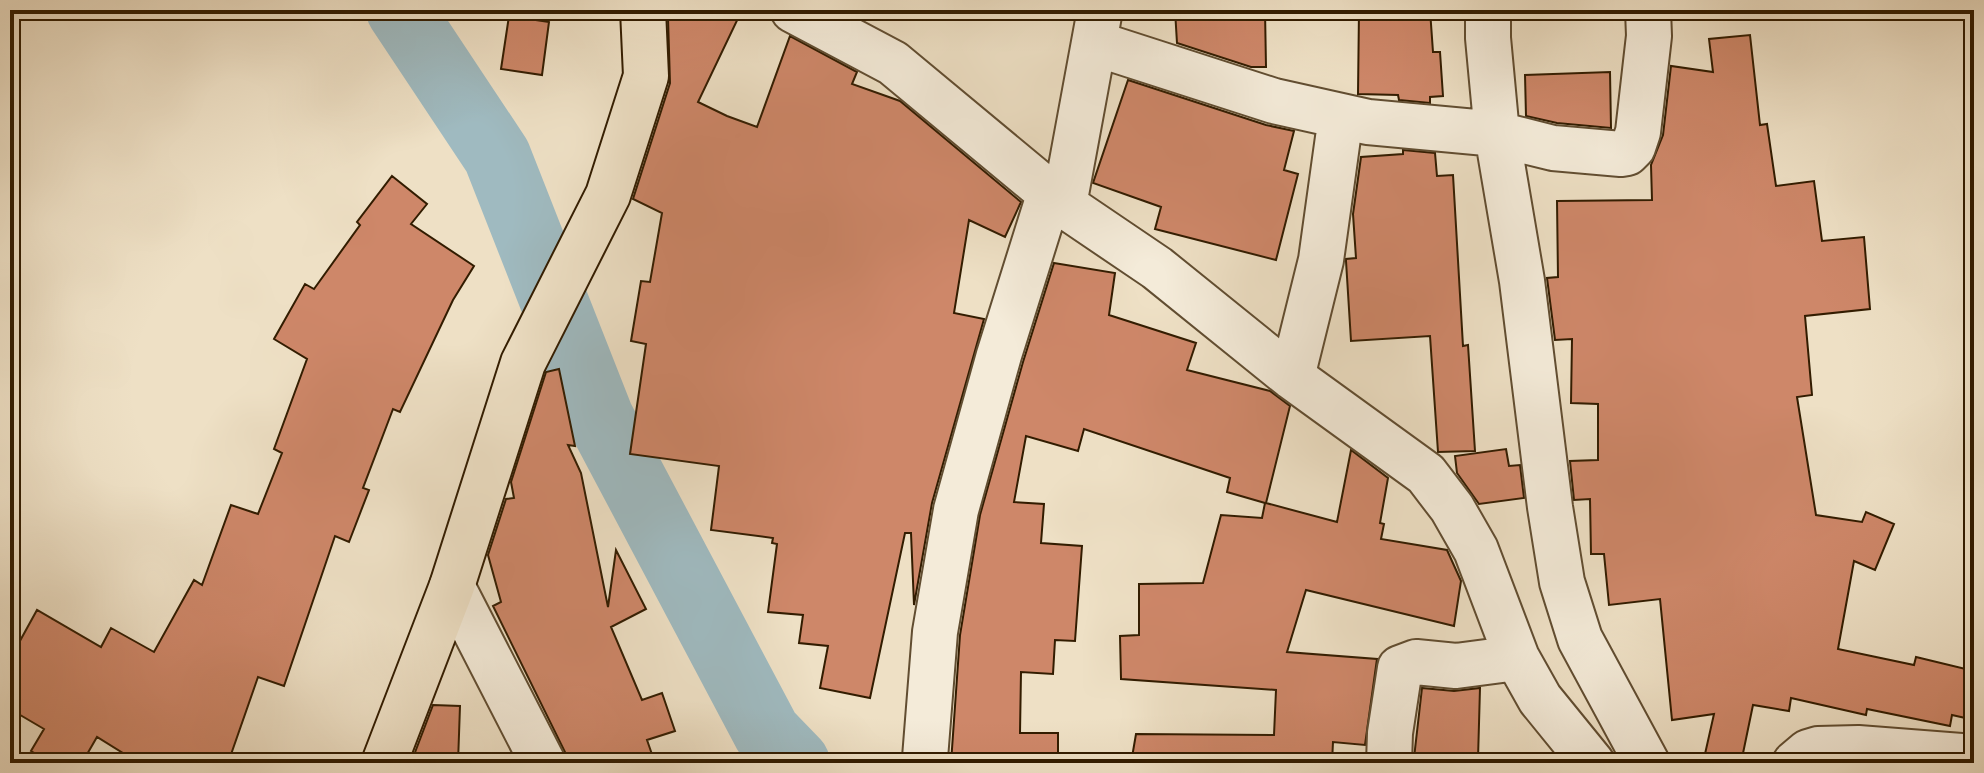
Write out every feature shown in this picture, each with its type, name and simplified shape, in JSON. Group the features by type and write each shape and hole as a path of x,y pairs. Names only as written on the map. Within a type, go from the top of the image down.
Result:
{"highway":[{"path":"384,763 452,586 523,363 608,195 646,76 643,10"}],"street":[{"path":"793,10 893,63 1057,198 1157,268 1292,377 1426,474 1452,508 1476,550 1517,658 1540,699 1593,763 1616,703"},
{"path":"1488,10 1497,134 1522,281 1562,582 1580,639 1647,763"},
{"path":"925,758 935,632 956,510 999,355 1057,198 1097,26 1274,101 1368,122 1497,134 1553,148 1627,153 1633,147 1638,132 1649,36 1648,10"},
{"path":"1292,377 1321,260 1341,116"},
{"path":"452,586 543,763"},
{"path":"1389,763 1390,733 1400,668 1416,662 1456,666 1517,658"},
{"path":"1795,763 1808,752 1818,749 1858,748 1974,757"}],"building":[{"path":"672,10 742,10 698,102 757,127 790,36 857,72 852,84 900,101 1021,202 1005,237 969,220 954,313 984,319 932,503 914,605 911,533 905,533 870,698 820,688 828,646 799,643 803,615 768,612 777,544 772,543 773,538 711,530 719,466 630,454 646,344 631,341 641,281 650,282 662,213 633,199 670,83 668,18"},
{"path":"1175,10 1265,10 1266,67 1251,67 1177,43"},
{"path":"1359,10 1430,10 1433,52 1440,52 1443,96 1430,97 1430,103 1399,100 1398,95 1358,94"},
{"path":"509,16 549,22 542,75 501,69"},
{"path":"1750,35 1760,125 1767,124 1776,186 1814,181 1822,241 1864,237 1870,309 1805,316 1812,395 1797,397 1816,515 1862,522 1866,512 1894,524 1875,570 1854,561 1838,649 1914,665 1916,657 1974,671 1974,720 1952,715 1950,726 1867,709 1866,715 1791,698 1789,711 1753,705 1741,763 1705,754 1714,714 1672,720 1660,599 1609,605 1604,554 1591,554 1590,499 1574,500 1570,461 1598,460 1598,404 1571,403 1572,339 1555,340 1547,278 1558,277 1557,201 1652,200 1651,165 1663,135 1671,66 1713,72 1709,39"},
{"path":"1610,72 1611,128 1557,123 1526,116 1525,75"},
{"path":"1128,80 1266,125 1294,131 1284,170 1298,174 1276,260 1155,229 1161,207 1093,183"},
{"path":"1403,150 1435,153 1437,176 1453,175 1463,346 1468,345 1475,451 1438,452 1430,336 1351,341 1346,259 1356,258 1353,214 1361,157 1403,154"},
{"path":"392,176 427,204 411,224 474,266 453,300 400,412 393,409 363,488 369,490 349,542 335,536 284,686 258,677 228,763 139,763 97,737 82,763 51,763 31,751 44,729 10,709 10,659 37,610 101,647 111,628 154,652 194,580 202,585 231,505 258,514 282,453 274,449 307,359 274,339 305,284 314,289 360,225 357,222"},
{"path":"1054,263 1115,273 1109,315 1196,343 1187,370 1270,391 1290,406 1266,503 1337,522 1351,450 1388,478 1380,523 1384,524 1381,539 1447,550 1461,581 1454,626 1306,590 1287,652 1377,659 1365,745 1333,742 1332,763 1131,763 1136,734 1274,735 1276,690 1121,679 1120,636 1139,635 1139,584 1203,583 1221,515 1262,518 1265,503 1227,492 1230,478 1084,429 1078,451 1026,436 1014,502 1044,504 1041,543 1082,546 1075,641 1055,640 1053,674 1021,672 1020,733 1058,733 1058,763 951,763 960,635 980,515"},
{"path":"559,369 575,446 568,445 581,473 608,607 616,550 646,609 611,627 642,700 662,693 675,731 647,740 655,763 568,763 493,606 501,602 488,555 506,499 514,498 511,482 546,372"},
{"path":"1506,449 1509,466 1520,465 1524,498 1479,504 1457,473 1455,456"},
{"path":"1422,688 1454,691 1480,688 1478,759 1414,758"},
{"path":"433,705 460,706 458,763 411,763"}],"waterway":[{"path":"400,10 497,156 600,418 767,733 796,763"}]}
